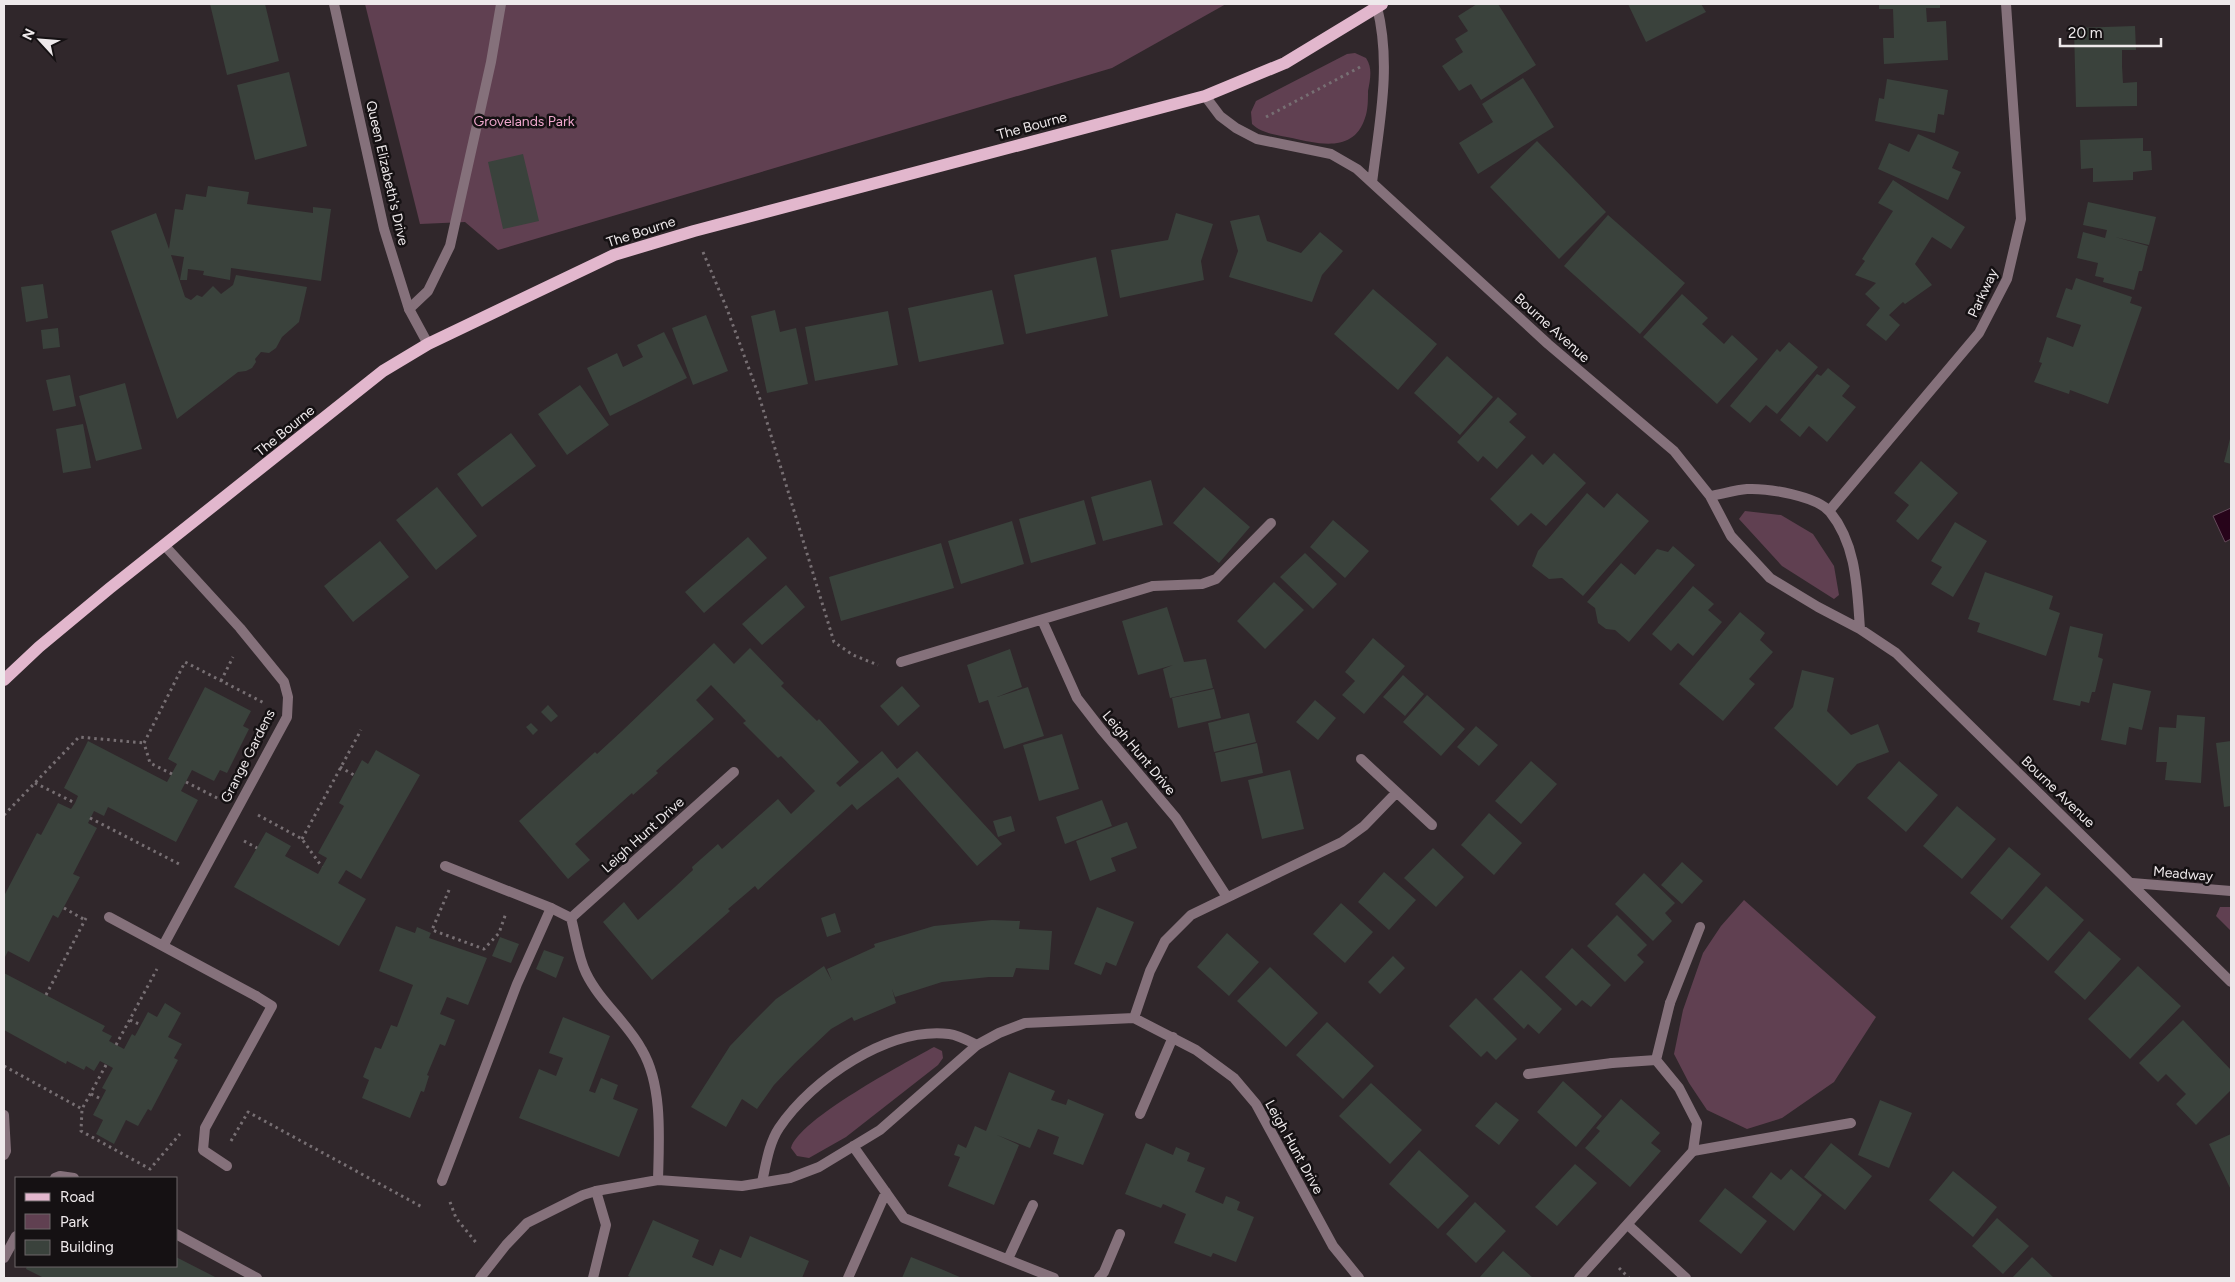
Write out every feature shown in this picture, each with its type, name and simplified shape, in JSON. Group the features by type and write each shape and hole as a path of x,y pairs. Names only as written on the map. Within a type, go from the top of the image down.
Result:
{"main road":[{"name":"The Bourne","path":"4,680 39,647 383,371 428,344 614,255 694,231 1205,96 1285,63 1380,5"}],"street":[{"name":"Queen Elizabeth's Drive","path":"334,4 384,229 409,309 428,344"},
{"path":"409,309 428,290 450,246 491,62 501,4"},
{"name":"Parkway","path":"1829,511 1979,333 2007,279 2021,219 2006,4"},
{"path":"1372,183 1384,92 1385,53 1380,5"},
{"name":"Bourne Avenue","path":"1205,96 1220,116 1236,128 1265,142 1331,154 1357,170 1548,344 1674,451 1710,496 1732,536 1770,578 1818,607 1860,629 1896,653 2231,982"},
{"path":"1710,496 1746,489 1780,491 1807,499 1829,511 1851,552 1857,586 1860,629"},
{"path":"901,662 1153,586 1202,584 1216,579 1271,523"},
{"name":"Grange Gardens","path":"165,546 240,628 284,682 288,697 287,714 165,947"},
{"name":"Leigh Hunt Drive","path":"1042,620 1076,698 1176,818 1227,897"},
{"path":"1361,759 1432,825"},
{"name":"Leigh Hunt Drive","path":"571,918 734,772"},
{"path":"1134,1018 1150,971 1165,940 1192,915 1342,842 1364,826 1396,793"},
{"path":"445,866 552,908 571,918 586,972 604,1000 642,1050 655,1082 659,1142 658,1180"},
{"name":"Meadway","path":"2132,883 2231,891"},
{"path":"442,1181 518,984 552,908"},
{"path":"110,917 272,1006 205,1128 203,1150 223,1163"},
{"path":"1656,1060 1670,1004 1700,927"},
{"name":"Leigh Hunt Drive","path":"480,1278 492,1261 527,1223 596,1191 658,1180 742,1186 790,1178 819,1167 880,1130 977,1045 999,1033 1025,1023 1134,1018 1196,1050 1234,1078 1256,1104 1333,1246 1352,1276"},
{"path":"762,1182 768,1156 779,1129 822,1081 840,1069 871,1050 896,1040 926,1034 951,1034 977,1045"},
{"path":"1140,1114 1173,1038"},
{"path":"1528,1074 1612,1063 1656,1060"},
{"path":"1579,1278 1693,1151 1697,1123 1679,1088 1656,1060"},
{"path":"4,1114 6,1151 4,1155"},
{"path":"1693,1151 1851,1123"},
{"path":"853,1146 904,1218 1054,1278"},
{"path":"593,1278 606,1225 596,1191"},
{"path":"848,1278 886,1192"},
{"path":"1008,1259 1033,1205"},
{"path":"1628,1225 1686,1278"},
{"path":"1099,1278 1104,1272 1120,1234"},
{"path":"178,1235 256,1278"},
{"path":"4,1258 15,1238"}],"path":[{"path":"1261,120 1370,62"},
{"path":"694,231 727,309 759,396 834,642 853,655 881,666 901,662"},
{"path":"172,774 150,763 144,743 185,662 287,714"},
{"path":"302,839 361,730"},
{"path":"4,815 79,737 144,743"},
{"path":"340,767 354,775"},
{"path":"186,782 302,839 322,867"},
{"path":"35,783 74,803"},
{"path":"90,818 201,876"},
{"path":"456,871 432,930 484,949 499,932 514,893"},
{"path":"46,995 91,907 110,917"},
{"path":"64,908 85,920"},
{"path":"116,1045 165,947"},
{"path":"130,1020 140,1025"},
{"path":"106,1065 82,1109 81,1131 150,1169 183,1131"},
{"path":"4,1066 82,1109"},
{"path":"91,1094 101,1099"},
{"path":"223,1163 248,1112 422,1207"},
{"path":"442,1181 456,1218 492,1261"}],"green space":[{"name":"Grovelands Park","path":"365,4 1226,4 1112,68 498,250 465,222 420,224"},
{"path":"1355,53 1366,58 1370,66 1370,74 1366,115 1360,129 1353,137 1344,141 1324,144 1271,134 1252,124 1251,112 1256,101 1347,54"},
{"path":"1745,511 1781,515 1813,534 1834,566 1839,595 1834,599 1782,566 1739,519"},
{"path":"1744,900 1876,1017 1834,1082 1782,1118 1747,1129 1707,1110 1689,1083 1674,1054 1683,1010 1703,953 1721,926"},
{"path":"2220,907 2231,907 2231,931 2216,916"},
{"path":"934,1047 942,1051 943,1058 938,1065 846,1137 809,1158 797,1156 791,1148 798,1136 832,1108 878,1078"}],"shaded area":[{"path":"2231,508 2231,539 2225,542 2213,516"}],"building":[{"path":"210,4 265,4 279,61 227,75"},
{"path":"1477,4 1498,4 1536,65 1481,100 1471,84 1459,91 1442,66 1463,52 1455,39 1468,31 1458,16"},
{"path":"1628,4 1701,4 1706,12 1646,42"},
{"path":"1879,4 1940,4 1940,8 1926,8 1927,22 1946,21 1948,60 1884,64 1883,38 1894,38 1893,9 1879,9"},
{"path":"2135,26 2136,50 2122,50 2122,66 2123,83 2137,82 2137,106 2076,107 2074,28"},
{"path":"289,72 307,146 255,160 237,85"},
{"path":"1523,78 1554,127 1478,174 1459,143 1493,122 1482,104"},
{"path":"1887,79 1948,90 1944,115 1938,114 1935,133 1875,121 1879,98 1884,99"},
{"path":"1918,134 1959,152 1952,168 1961,172 1948,200 1878,169 1889,143 1909,152"},
{"path":"2143,138 2143,151 2151,151 2152,170 2133,172 2133,180 2093,182 2093,168 2081,169 2080,140"},
{"path":"1537,141 1606,212 1559,259 1490,187"},
{"path":"523,154 539,221 503,229 488,162"},
{"path":"1893,180 1965,227 1951,249 1932,237 1915,264 1932,285 1905,304 1903,302 1889,315 1900,325 1886,341 1866,325 1880,308 1865,294 1876,283 1855,275 1865,261 1862,259 1893,211 1878,203"},
{"path":"208,186 249,192 247,204 313,213 313,207 331,209 321,281 231,268 230,280 203,275 204,271 188,269 187,280 180,280 184,257 171,255 185,297 191,300 197,295 202,297 213,286 221,294 233,285 236,275 307,287 299,322 282,337 276,348 269,353 261,352 255,359 256,362 252,368 238,372 177,419 111,231 156,213 169,249 175,209 183,210 186,194 206,197"},
{"path":"2088,202 2156,217 2149,245 2115,237 2148,246 2142,271 2139,271 2134,290 2103,282 2104,278 2095,276 2098,263 2077,258 2083,232 2105,238 2107,230 2083,225"},
{"path":"1176,213 1213,224 1201,261 1204,280 1120,298 1111,250 1168,240"},
{"path":"1259,215 1267,241 1301,253 1320,232 1343,251 1322,275 1312,302 1229,277 1238,251 1230,221"},
{"path":"1608,215 1685,283 1640,334 1564,266"},
{"path":"1096,257 1108,316 1026,334 1014,275"},
{"path":"2076,278 2132,297 2130,303 2142,307 2108,404 2070,390 2069,394 2034,382 2042,363 2039,362 2047,337 2073,347 2081,325 2056,317 2066,288 2072,290"},
{"path":"43,284 48,318 26,322 21,287"},
{"path":"1373,289 1437,344 1398,390 1334,334"},
{"path":"992,290 1004,344 919,362 908,308"},
{"path":"1682,294 1708,318 1702,324 1724,344 1732,335 1758,359 1717,404 1643,337"},
{"path":"775,310 780,332 796,328 808,384 767,393 751,316"},
{"path":"888,311 898,365 815,381 805,327"},
{"path":"706,315 728,371 693,385 672,328"},
{"path":"58,328 60,347 43,349 41,330"},
{"path":"664,332 687,378 610,416 587,368 617,353 623,367 643,357 637,345"},
{"path":"1789,342 1818,367 1777,414 1766,405 1750,423 1730,406 1777,349 1780,352"},
{"path":"1447,356 1493,397 1460,435 1414,393"},
{"path":"1828,368 1850,386 1842,396 1856,407 1827,442 1809,426 1800,437 1780,420 1817,374 1821,376"},
{"path":"70,375 76,406 53,411 46,380"},
{"path":"125,383 142,449 96,461 79,396"},
{"path":"580,385 609,425 567,455 538,414"},
{"path":"1498,397 1517,414 1509,422 1526,437 1497,469 1483,456 1478,462 1457,442"},
{"path":"83,424 91,468 63,473 56,429"},
{"path":"511,433 536,466 482,507 457,474"},
{"path":"2231,435 2231,464 2224,462"},
{"path":"1554,453 1586,483 1546,526 1531,513 1518,526 1490,499 1532,454 1543,465"},
{"path":"1921,461 1958,493 1918,540 1896,521 1909,505 1894,493"},
{"path":"1151,480 1163,525 1103,541 1091,497"},
{"path":"437,487 477,536 436,570 396,520"},
{"path":"1204,487 1250,527 1219,563 1173,523"},
{"path":"1587,493 1604,508 1617,493 1649,521 1583,596 1562,578 1549,579 1532,566 1538,551"},
{"path":"1084,500 1096,544 1031,563 1019,519"},
{"path":"1333,520 1369,551 1345,578 1310,547"},
{"path":"1012,521 1024,564 961,584 948,541"},
{"path":"1955,522 1987,541 1953,597 1931,584 1942,567 1931,561"},
{"path":"748,537 767,558 704,613 685,592"},
{"path":"380,541 409,577 353,622 324,586"},
{"path":"941,543 954,588 841,621 829,577"},
{"path":"1673,546 1695,565 1629,642 1615,630 1606,629 1598,623 1595,608 1587,602 1621,563 1635,575 1657,549 1668,552"},
{"path":"1305,553 1337,584 1313,609 1280,577"},
{"path":"1985,572 2053,596 2049,609 2060,613 2046,656 1977,632 1980,623 1968,619"},
{"path":"1274,582 1304,610 1265,649 1237,621"},
{"path":"786,585 805,607 762,645 742,624"},
{"path":"1693,586 1714,604 1708,610 1722,622 1693,656 1678,643 1671,651 1652,634"},
{"path":"1167,607 1184,662 1206,659 1213,688 1170,698 1163,669 1173,665 1138,675 1122,621"},
{"path":"1740,612 1765,633 1760,640 1773,652 1749,679 1755,684 1723,721 1679,684"},
{"path":"2070,626 2103,634 2098,657 2103,659 2095,692 2092,692 2089,703 2081,701 2080,706 2053,700"},
{"path":"1373,638 1405,666 1364,714 1342,695 1355,681 1345,672"},
{"path":"714,643 734,664 750,648 784,683 781,686 817,721 819,719 859,762 836,783 840,787 882,751 897,769 917,751 1002,844 977,866 898,777 857,810 852,804 758,890 755,886 728,909 730,911 652,980 603,922 624,902 638,920 693,870 692,867 718,844 722,849 778,799 791,814 815,791 781,756 778,758 743,723 746,721 711,685 696,700 714,719 656,771 658,773 633,795 632,793 575,844 590,860 568,879 519,821 595,752 597,754"},
{"path":"1010,649 1022,687 997,697 1028,687 1044,736 1004,749 988,700 979,703 967,665"},
{"path":"1802,670 1834,678 1827,711 1851,735 1878,724 1889,752 1857,764 1837,786 1774,728 1793,707"},
{"path":"1403,675 1424,694 1405,716 1383,697"},
{"path":"2113,683 2151,691 2142,730 2129,727 2126,745 2101,740"},
{"path":"902,686 920,706 898,726 880,706"},
{"path":"205,687 251,711 243,726 249,729 227,773 220,770 214,781 192,770 181,791 198,800 176,842 108,807 104,816 94,811 88,823 97,828 73,874 80,877 58,918 53,915 29,962 8,951 4,959 4,896 37,833 41,835 58,803 71,809 75,803 78,796 64,788 88,741 167,782 177,764 168,759"},
{"path":"1214,689 1221,718 1178,728 1172,698"},
{"path":"1427,695 1465,729 1441,756 1403,722"},
{"path":"1315,700 1336,718 1318,740 1296,722"},
{"path":"548,705 558,716 551,722 541,712"},
{"path":"1249,713 1256,742 1214,752 1208,723"},
{"path":"2177,715 2205,717 2201,783 2165,780 2167,762 2156,762 2159,727 2176,728"},
{"path":"531,723 538,730 533,735 526,727"},
{"path":"1476,726 1498,745 1479,766 1457,747"},
{"path":"1062,734 1079,789 1039,801 1023,745"},
{"path":"2231,741 2231,806 2224,807 2216,743"},
{"path":"1257,743 1263,773 1221,782 1215,753"},
{"path":"376,750 420,775 361,879 346,870 338,883 366,899 339,946 234,887 266,832 291,846 285,856 318,874 327,858 318,853 344,806 339,803 362,760 368,764"},
{"path":"1531,761 1557,784 1521,824 1495,801"},
{"path":"1899,761 1938,795 1906,832 1867,798"},
{"path":"1290,770 1304,829 1262,839 1248,780"},
{"path":"1102,800 1112,826 1065,844 1056,817"},
{"path":"1957,806 1996,839 1962,879 1923,846"},
{"path":"1489,813 1522,843 1494,875 1461,845"},
{"path":"1011,816 1015,831 998,837 993,821"},
{"path":"1127,822 1137,848 1111,858 1116,871 1090,881 1076,841"},
{"path":"2009,847 2041,874 2002,920 1970,893"},
{"path":"1433,848 1464,877 1436,907 1404,878"},
{"path":"1682,862 1703,881 1682,904 1661,885"},
{"path":"1384,872 1416,900 1389,930 1358,902"},
{"path":"1644,873 1675,903 1665,913 1672,921 1653,941 1615,904"},
{"path":"2046,886 2084,920 2048,961 2010,927"},
{"path":"1341,903 1373,932 1345,963 1313,934"},
{"path":"1097,907 1134,922 1116,966 1106,962 1101,975 1074,964"},
{"path":"835,913 841,932 827,937 821,918"},
{"path":"1617,915 1647,945 1637,955 1644,962 1625,982 1587,946"},
{"path":"992,920 1020,921 1019,929 1052,931 1049,970 1016,968 1013,977 989,977 942,982 895,997 892,989 896,1003 854,1021 852,1017 831,1029 774,1085 757,1109 742,1099 726,1127 691,1107 730,1046 776,999 824,966 832,981 827,969 875,947 874,944 934,926"},
{"path":"396,926 415,933 417,927 431,933 429,938 487,958 468,1005 447,997 440,1014 455,1020 445,1046 440,1044 427,1075 429,1076 424,1092 421,1091 410,1118 362,1098 369,1080 363,1077 375,1047 381,1049 391,1025 397,1027 413,985 379,971"},
{"path":"2089,931 2121,959 2085,1000 2054,972"},
{"path":"1227,933 1259,962 1229,996 1197,967"},
{"path":"500,937 519,944 511,963 492,956"},
{"path":"1572,948 1611,985 1591,1007 1582,1000 1576,1006 1545,977"},
{"path":"544,950 564,957 556,978 536,969"},
{"path":"1393,956 1405,968 1380,994 1368,982"},
{"path":"2138,966 2181,1006 2130,1059 2088,1019"},
{"path":"1270,967 1318,1013 1286,1047 1237,1001"},
{"path":"1521,970 1562,1009 1539,1034 1528,1024 1524,1029 1493,999"},
{"path":"4,973 105,1026 102,1031 112,1036 109,1041 124,1049 132,1034 135,1036 148,1012 157,1017 165,1003 181,1013 168,1037 182,1044 174,1058 178,1060 151,1111 148,1109 138,1126 126,1120 114,1144 96,1134 103,1120 93,1115 106,1090 102,1088 113,1068 100,1061 94,1071 86,1066 84,1070 67,1061 66,1064 4,1030"},
{"path":"1476,998 1517,1039 1496,1060 1487,1051 1481,1057 1449,1026"},
{"path":"563,1017 610,1036 589,1091 595,1093 601,1078 618,1085 613,1099 638,1109 619,1157 519,1118 539,1069 556,1076 563,1058 549,1053"},
{"path":"2183,1020 2231,1070 2231,1090 2196,1125 2176,1104 2186,1094 2166,1074 2158,1082 2139,1063"},
{"path":"1327,1022 1374,1066 1343,1099 1296,1055"},
{"path":"1009,1072 1055,1091 1051,1100 1066,1105 1068,1099 1104,1114 1083,1165 1053,1154 1059,1137 1038,1129 1030,1148 997,1135 1019,1145 994,1205 948,1186 960,1157 954,1155 958,1144 966,1148 975,1126 986,1131"},
{"path":"1563,1081 1602,1116 1576,1147 1537,1112"},
{"path":"1371,1083 1422,1130 1390,1164 1339,1116"},
{"path":"1621,1099 1660,1133 1651,1143 1661,1151 1630,1187 1585,1148 1600,1131 1596,1128"},
{"path":"1880,1100 1912,1113 1889,1168 1858,1155"},
{"path":"1496,1102 1519,1120 1499,1145 1475,1126"},
{"path":"2231,1134 2231,1190 2209,1144"},
{"path":"1146,1143 1173,1155 1176,1147 1190,1153 1187,1161 1205,1168 1195,1192 1223,1204 1226,1196 1234,1199 1240,1202 1237,1210 1254,1217 1236,1262 1213,1253 1211,1257 1174,1243 1186,1214 1163,1204 1161,1208 1125,1194"},
{"path":"1831,1143 1872,1176 1845,1210 1804,1177"},
{"path":"1419,1150 1469,1196 1438,1229 1389,1184"},
{"path":"1575,1164 1597,1183 1557,1226 1535,1207"},
{"path":"1791,1169 1822,1195 1794,1231 1752,1197 1771,1172 1781,1180"},
{"path":"1953,1171 1997,1207 1973,1237 1929,1200"},
{"path":"1725,1188 1767,1221 1741,1254 1699,1221"},
{"path":"1475,1202 1506,1231 1476,1263 1446,1234"},
{"path":"1997,1218 2029,1246 2003,1274 1972,1246"},
{"path":"653,1220 699,1240 692,1257 713,1266 720,1249 741,1258 750,1236 809,1261 802,1278 633,1278 628,1276"},
{"path":"1503,1251 1533,1278 1479,1278"},
{"path":"911,1257 941,1269 962,1278 902,1278"},
{"path":"2032,1257 2054,1278 2012,1278"},
{"path":"178,1258 217,1278 44,1278 26,1269 27,1267 178,1267"}]}
